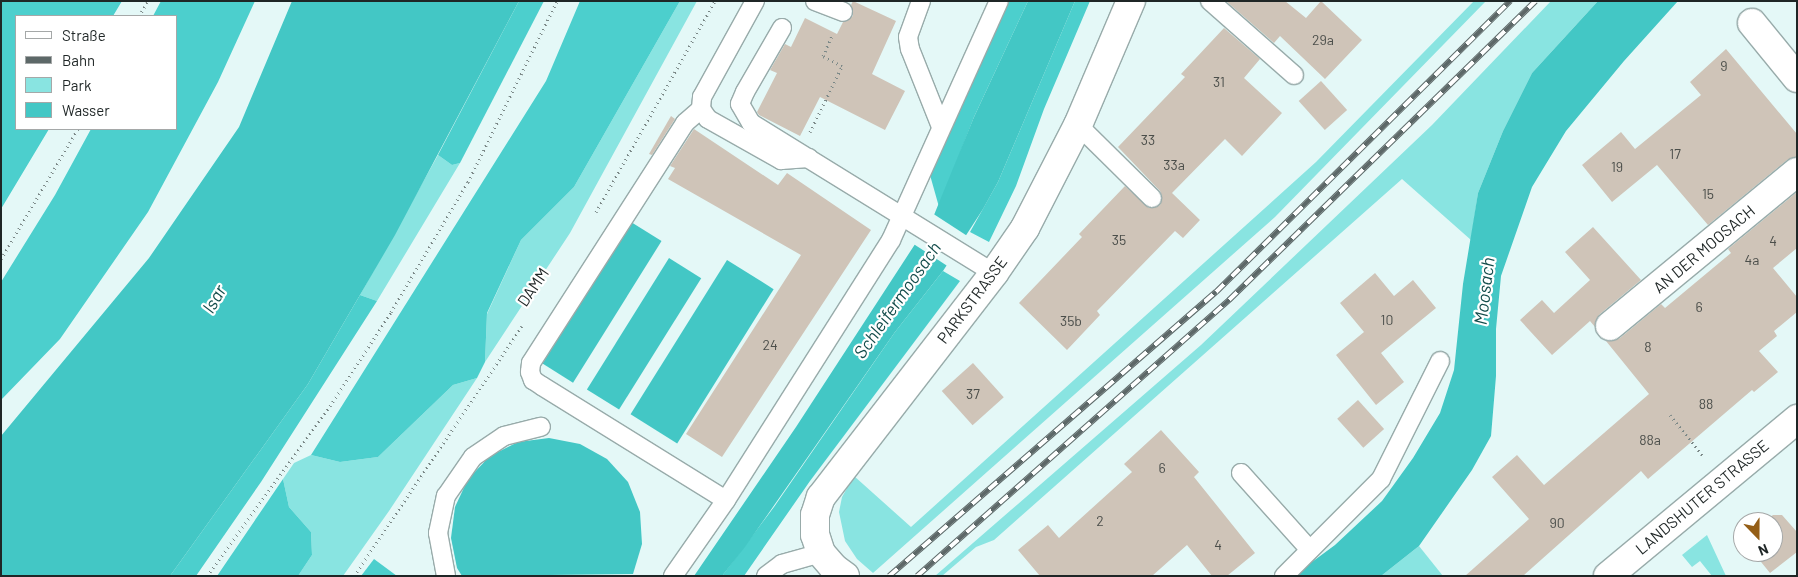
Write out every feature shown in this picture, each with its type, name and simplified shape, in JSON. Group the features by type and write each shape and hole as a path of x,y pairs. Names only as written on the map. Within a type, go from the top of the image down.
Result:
{"street":[{"name":"PARKSTRASSE","path":"845,576 834,568 821,553 815,535 814,515 820,498 994,273 1025,228 1078,125 1131,1"},
{"path":"1752,23 1797,78"},
{"name":"AN DER MOOSACH","path":"1610,326 1797,172"},
{"name":"LANDSHUTER STRASSE","path":"1608,576 1797,419"}],"lane":[{"path":"755,1 702,97 701,109 708,119 781,160 804,155"},
{"path":"815,1 844,12"},
{"path":"921,1 908,37 910,49 941,127"},
{"path":"673,576 726,500 891,240 999,1"},
{"path":"1210,1 1294,75"},
{"path":"782,28 740,104 751,123 994,273"},
{"path":"701,109 685,123 531,363 530,372 533,380 542,386 726,500"},
{"path":"1078,125 1152,198"},
{"path":"1284,576 1380,479 1440,360"},
{"path":"446,576 438,533 446,496 473,457 504,436 542,427"},
{"path":"1241,473 1310,550"},
{"path":"766,576 782,564 821,553"}],"path":[{"path":"141,15 148,1"},
{"path":"207,576 330,406 391,312 468,182 557,1"},
{"path":"591,219 715,1"},
{"path":"804,155 842,66 823,56 834,32"},
{"path":"1,259 77,130"},
{"name":"DAMM","path":"354,576 527,319"},
{"path":"1670,415 1708,462"}],"green space":[{"path":"680,1 697,1 570,233 485,362 487,314 521,240 574,187"},
{"path":"1474,1 1486,1 1275,217 873,573 857,559 845,541 839,512 842,497 854,476 911,527 1316,162"},
{"path":"1551,1 1598,1 1532,73 1503,131 1478,193 1471,240 1402,179 994,540 976,547 942,576 935,576 1201,345 1432,125"},
{"path":"438,155 452,165 460,163 377,301 360,295"},
{"path":"477,378 389,511 343,576 298,576 312,555 311,532 289,507 283,479 294,463 311,455 340,462 378,457 453,385"},
{"path":"1707,535 1726,576 1712,576 1700,561 1692,567 1682,555"},
{"path":"1419,546 1443,576 1381,576"}],"shaded area":[{"path":"1,1 122,1 114,15 15,15 15,130 48,130 1,209"},
{"path":"161,1 255,1 218,82 148,212 60,339 1,400 1,282 55,195 90,130 178,130 178,15 154,15"},
{"path":"519,1 544,1 460,163 452,165 438,155"},
{"path":"580,1 680,1 574,187 521,240 487,313 485,362 477,378 453,385 378,457 340,462 311,455 546,81"},
{"path":"1009,1 1028,1 974,117 939,207 930,175"},
{"path":"1075,1 1090,1 1044,109 1016,186 989,242 970,232 998,182"},
{"path":"943,271 960,281 810,481 744,576 722,576 774,507 895,332"},
{"path":"360,295 377,301 261,482 196,576 170,576 308,384"},
{"path":"283,479 289,507 311,532 312,555 298,576 217,576"},
{"path":"374,559 397,576 361,576"}],"water":[{"name":"Isar","path":"292,1 519,1 395,235 308,384 170,576 1,576 1,436 149,258 239,127"},
{"name":"Schleifermoosach","path":"1028,1 1075,1 998,182 983,209 943,271 895,332 745,547 722,576 694,576 796,427 934,215 974,117"},
{"name":"Moosach","path":"1598,1 1678,1 1624,61 1566,131 1532,187 1501,276 1496,329 1496,376 1491,436 1472,470 1419,546 1381,576 1293,576 1335,545 1382,501 1413,458 1440,413 1454,370 1463,284 1478,193 1503,131 1532,73"},
{"path":"631,222 662,241 573,383 543,364"},
{"path":"669,258 701,278 619,410 587,389"},
{"path":"727,260 774,289 677,443 631,414"},
{"path":"549,438 580,444 607,459 628,482 640,512 642,544 633,574 462,576 457,568 451,538 455,507 468,479 490,456 518,442"}],"pier":[{"path":"932,213 969,237 949,267 912,243"}],"building":[{"path":"853,1 896,21 872,74 905,91 885,130 820,97 800,136 759,115 757,112 777,73 770,70 785,44 791,47 805,18 837,34 843,22 853,16 851,5"},
{"path":"1226,1 1285,1 1306,18 1321,1 1362,40 1325,79 1280,36 1274,43"},
{"path":"1224,28 1260,59 1244,78 1282,113 1242,156 1225,139 1172,193 1200,220 1183,238 1175,231 1097,311 1100,315 1067,350 1019,303 1082,237 1079,234 1125,186 1149,208 1160,205 1162,196 1160,191 1118,147 1185,77 1181,74"},
{"path":"1726,49 1797,134 1797,157 1787,160 1708,225 1657,165 1612,202 1582,165 1621,132 1635,149 1701,95 1690,82"},
{"path":"1321,81 1347,110 1325,130 1299,101"},
{"path":"671,116 675,119 652,155 649,154"},
{"path":"694,129 778,185 787,173 871,230 722,457 686,434 801,255 668,179 675,168 670,166"},
{"path":"1797,192 1797,248 1773,268 1797,297 1797,312 1774,331 1777,336 1759,351 1778,372 1754,392 1752,390 1648,479 1641,471 1523,576 1465,576 1529,519 1492,477 1517,455 1544,485 1649,394 1606,341 1620,338 1661,304 1665,308 1731,253 1728,249"},
{"path":"1593,227 1641,280 1600,314 1596,320 1595,327 1590,321 1552,355 1520,320 1542,300 1554,313 1590,280 1565,252"},
{"path":"1375,273 1394,296 1413,280 1436,308 1381,353 1404,382 1376,405 1336,355 1364,332 1340,303"},
{"path":"973,363 1004,397 973,425 942,391"},
{"path":"1358,400 1384,429 1363,448 1337,419"},
{"path":"1161,430 1199,472 1194,477 1255,553 1227,576 1212,576 1187,545 1152,576 1040,576 1018,550 1048,525 1059,538 1132,472 1124,464"},
{"path":"1783,516 1797,532 1797,552 1770,573 1761,562 1783,562"}],"railway":[{"path":"889,576 1216,292 1510,1"},
{"path":"917,576 1229,300 1535,1"}]}
